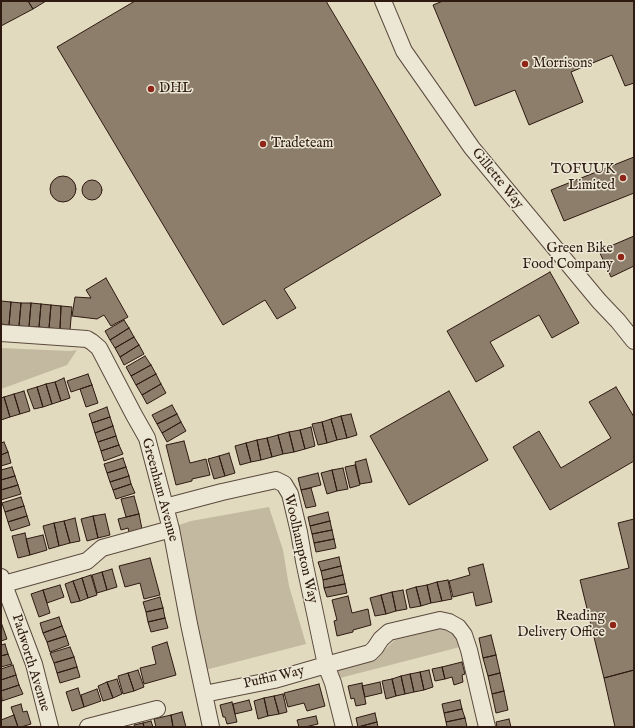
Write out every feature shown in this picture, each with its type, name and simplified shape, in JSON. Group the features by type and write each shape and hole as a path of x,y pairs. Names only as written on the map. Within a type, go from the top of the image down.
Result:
{"street":[{"name":"Gillette Way","path":"383,1 404,51 472,148 634,341"},
{"name":"Greenham Avenue","path":"1,333 87,339 99,348 147,438 171,530 211,727"},
{"name":"Woolhampton Way","path":"165,507 276,480 284,484 290,494 297,524 326,665"},
{"path":"2,580 87,562 102,548 171,530"},
{"name":"Padworth Avenue","path":"2,580 34,664 50,727"},
{"name":"Puffin Way","path":"204,694 274,680 370,653 381,639 389,632 440,620 449,622 458,627 464,635 469,650 487,727"},
{"path":"326,665 333,683 344,727"},
{"path":"88,727 157,709"}],"shaded area":[{"path":"1,348 77,350 67,365 1,389"},
{"path":"269,507 283,550 289,586 306,644 205,670 176,526 191,521"},
{"path":"446,626 460,633 464,646 336,679 335,672 339,667 378,656 399,636"}],"building":[{"path":"1,1 28,1 33,9 1,26"},
{"path":"28,1 46,1 33,9"},
{"name":"Tradeteam","path":"135,1 326,1 441,195 284,289 296,308 277,319 265,300 223,325 57,47"},
{"name":"Morrisons","path":"443,1 634,1 634,83 625,86 612,55 571,72 583,102 529,125 515,90 475,106 433,5"},
{"path":"634,157 634,193 564,221 551,190"},
{"path":"63,176 72,180 76,189 72,198 63,202 54,198 50,189 54,180"},
{"path":"88,180 96,180 102,186 102,194 96,200 88,200 82,194 82,186"},
{"path":"634,236 634,266 611,277 599,251"},
{"path":"550,272 579,323 552,338 539,315 490,342 504,366 476,382 447,331"},
{"path":"106,278 128,317 111,326 104,315 97,319 72,316 75,297 91,298 86,290"},
{"path":"1,301 11,302 9,325 1,324"},
{"path":"11,302 21,303 19,326 9,325"},
{"path":"21,303 31,303 29,327 19,326"},
{"path":"31,303 41,304 39,327 29,327"},
{"path":"41,304 51,305 49,328 39,327"},
{"path":"51,305 61,306 60,329 49,328"},
{"path":"61,306 72,307 70,330 60,329"},
{"path":"124,320 129,328 110,340 105,331"},
{"path":"129,328 134,337 115,348 110,340"},
{"path":"134,337 139,345 120,357 115,348"},
{"path":"139,345 144,354 124,365 120,357"},
{"path":"145,356 151,365 131,376 126,367"},
{"path":"151,365 156,374 136,385 131,376"},
{"path":"88,374 92,385 71,392 67,381"},
{"path":"156,374 161,384 142,395 136,385"},
{"path":"64,378 70,398 61,401 55,382"},
{"path":"55,382 61,401 52,404 46,384"},
{"path":"46,384 52,404 43,407 37,387"},
{"path":"161,384 166,393 147,404 142,395"},
{"path":"92,385 98,403 86,407 80,389"},
{"path":"37,387 43,407 34,409 27,390"},
{"path":"616,387 634,417 634,461 550,510 513,447 539,431 561,468 611,438 589,402"},
{"path":"24,391 30,411 20,414 14,394"},
{"path":"449,391 488,460 409,505 370,436"},
{"path":"14,394 20,414 10,417 4,397"},
{"path":"4,397 10,417 1,420 1,398"},
{"path":"172,405 177,414 157,424 152,415"},
{"path":"107,407 110,417 92,423 89,414"},
{"path":"177,414 181,422 162,433 157,424"},
{"path":"351,414 357,435 347,438 341,416"},
{"path":"341,416 347,438 337,440 331,419"},
{"path":"110,417 113,426 95,433 92,423"},
{"path":"331,419 337,440 327,443 322,422"},
{"path":"181,422 186,431 167,442 162,433"},
{"path":"322,422 327,443 318,445 312,424"},
{"path":"113,426 116,436 98,442 95,433"},
{"path":"311,427 315,446 305,449 300,430"},
{"path":"300,430 305,449 294,452 289,432"},
{"path":"289,432 294,452 283,454 278,435"},
{"path":"278,435 283,454 272,457 267,438"},
{"path":"116,436 119,445 101,451 98,442"},
{"path":"267,438 272,457 261,460 257,440"},
{"path":"257,440 261,460 251,462 246,443"},
{"path":"184,441 190,463 206,459 210,475 192,479 192,481 176,485 166,445"},
{"path":"4,442 8,452 1,455 1,443"},
{"path":"246,443 251,462 240,465 235,446"},
{"path":"119,445 123,454 104,461 101,451"},
{"path":"8,452 11,463 1,466 1,455"},
{"path":"229,453 235,473 225,476 219,456"},
{"path":"219,456 225,476 214,479 208,459"},
{"path":"123,458 126,467 107,473 104,464"},
{"path":"366,459 372,482 360,484 355,462"},
{"path":"355,465 360,485 350,488 345,467"},
{"path":"12,467 15,476 1,480 1,470"},
{"path":"126,467 129,476 110,482 107,473"},
{"path":"343,468 348,489 337,491 332,470"},
{"path":"332,470 337,491 327,494 321,473"},
{"path":"318,473 321,485 301,490 298,478"},
{"path":"15,476 18,485 1,490 1,480"},
{"path":"129,476 131,484 113,490 110,482"},
{"path":"131,484 135,493 116,499 113,490"},
{"path":"18,485 21,494 1,500 1,490"},
{"path":"311,488 316,506 306,508 301,490"},
{"path":"134,496 139,514 126,517 121,499"},
{"path":"21,497 24,506 5,512 2,503"},
{"path":"24,506 27,516 8,522 5,512"},
{"path":"328,512 330,521 310,526 308,517"},
{"path":"105,514 110,535 98,538 93,516"},
{"path":"139,514 142,529 129,532 128,528 121,530 118,519"},
{"path":"27,516 30,525 11,531 8,522"},
{"path":"93,516 98,538 87,541 81,519"},
{"path":"75,518 80,541 70,543 64,521"},
{"name":"Reading Delivery Office","path":"634,519 634,670 604,678 580,580 629,568 618,523"},
{"path":"64,521 70,543 59,546 54,523"},
{"path":"330,521 332,530 312,534 310,526"},
{"path":"54,523 59,546 49,549 43,526"},
{"path":"332,530 334,539 314,543 312,534"},
{"path":"25,533 30,555 18,558 12,536"},
{"path":"43,535 47,550 30,555 26,539"},
{"path":"334,539 336,548 316,552 314,543"},
{"path":"339,557 341,566 321,571 318,562"},
{"path":"150,558 160,595 144,599 140,583 125,587 119,566"},
{"path":"483,564 492,602 476,606 473,592 453,597 449,581 470,575 468,568"},
{"path":"341,566 343,575 323,580 321,571"},
{"path":"112,569 117,587 107,590 102,572"},
{"path":"102,572 107,590 97,593 92,575"},
{"path":"91,575 97,595 88,598 82,578"},
{"path":"343,575 345,584 324,588 323,580"},
{"path":"82,578 88,598 80,601 73,581"},
{"path":"448,580 452,599 442,601 437,582"},
{"path":"73,581 80,601 71,603 65,584"},
{"path":"437,582 442,601 431,603 427,585"},
{"path":"345,584 347,593 327,597 324,588"},
{"path":"60,585 64,597 47,603 43,590"},
{"path":"427,585 431,603 421,606 416,587"},
{"path":"416,587 421,606 410,608 406,590"},
{"path":"43,590 50,613 39,617 31,594"},
{"path":"403,590 407,609 396,611 392,592"},
{"path":"392,592 396,611 386,614 381,595"},
{"path":"381,595 386,614 375,616 370,598"},
{"path":"348,596 352,613 368,609 371,625 337,636 334,621 337,620 332,600"},
{"path":"160,597 163,608 146,612 143,602"},
{"path":"163,608 165,618 148,622 146,612"},
{"path":"59,617 62,626 43,633 40,623"},
{"path":"165,618 168,628 151,632 148,622"},
{"path":"1,622 7,639 1,641"},
{"path":"62,626 66,636 47,642 43,633"},
{"path":"491,635 496,655 483,658 479,638"},
{"path":"66,636 69,645 50,652 47,642"},
{"path":"167,642 176,675 144,684 140,668 156,664 152,647"},
{"path":"5,644 8,654 1,656 1,645"},
{"path":"70,647 74,657 54,663 50,653"},
{"path":"8,654 12,664 1,667 1,656"},
{"path":"496,655 500,673 488,676 483,658"},
{"path":"74,657 77,667 57,673 54,663"},
{"path":"462,662 465,674 462,675 463,682 454,685 452,677 445,679 442,667"},
{"path":"13,665 16,675 1,680 1,669"},
{"path":"77,667 80,677 60,683 57,673"},
{"path":"442,667 445,679 435,681 432,669"},
{"path":"138,670 144,687 134,691 128,673"},
{"path":"429,670 433,687 424,690 420,672"},
{"path":"634,670 634,727 615,727 604,678"},
{"path":"420,672 424,690 414,692 410,674"},
{"path":"128,673 134,691 123,694 118,676"},
{"path":"500,673 504,691 492,694 488,676"},
{"path":"410,674 414,692 405,694 401,676"},
{"path":"16,675 19,685 1,691 1,680"},
{"path":"401,676 405,694 396,696 392,679"},
{"path":"117,679 122,694 113,698 107,682"},
{"path":"392,679 396,696 386,699 382,681"},
{"path":"107,682 113,698 103,701 98,686"},
{"path":"380,682 382,693 365,697 362,686"},
{"path":"362,683 366,704 356,706 354,698 351,699 348,686"},
{"path":"319,684 325,706 307,711 304,703 288,707 284,693"},
{"path":"19,685 23,694 2,701 1,691"},
{"path":"78,688 84,707 72,711 66,692"},
{"path":"97,689 101,701 84,707 81,695"},
{"path":"504,691 508,710 496,713 492,694"},
{"path":"283,694 287,712 279,714 274,696"},
{"path":"274,696 279,714 268,716 264,698"},
{"path":"264,698 268,716 258,719 254,701"},
{"path":"249,700 252,710 235,714 233,704"},
{"path":"460,700 462,709 444,713 442,704"},
{"path":"232,702 237,722 227,724 225,717 223,717 220,705"},
{"path":"21,704 23,712 27,711 31,724 18,727 11,707"},
{"path":"462,709 465,718 446,722 444,713"},
{"path":"182,712 186,727 173,727 171,715"},
{"path":"375,713 377,722 358,727 356,718"},
{"path":"14,715 18,727 1,727 1,720"},
{"path":"171,715 173,727 156,727 154,719"},
{"path":"316,716 318,724 299,727 297,720"},
{"path":"465,718 467,727 447,727 446,722"},
{"path":"509,719 511,727 497,727 496,722"},
{"path":"151,721 153,727 144,727 143,723"},
{"path":"377,722 378,727 358,727"},
{"path":"143,723 144,727 135,727 134,725"}],"place":[{"name":"Morrisons","path":"525,64"},
{"name":"DHL","path":"151,89"},
{"name":"Tradeteam","path":"263,144"},
{"name":"TOFUUK Limited","path":"623,178"},
{"name":"Green Bike Food Company","path":"621,257"},
{"name":"Reading Delivery Office","path":"613,625"}]}
